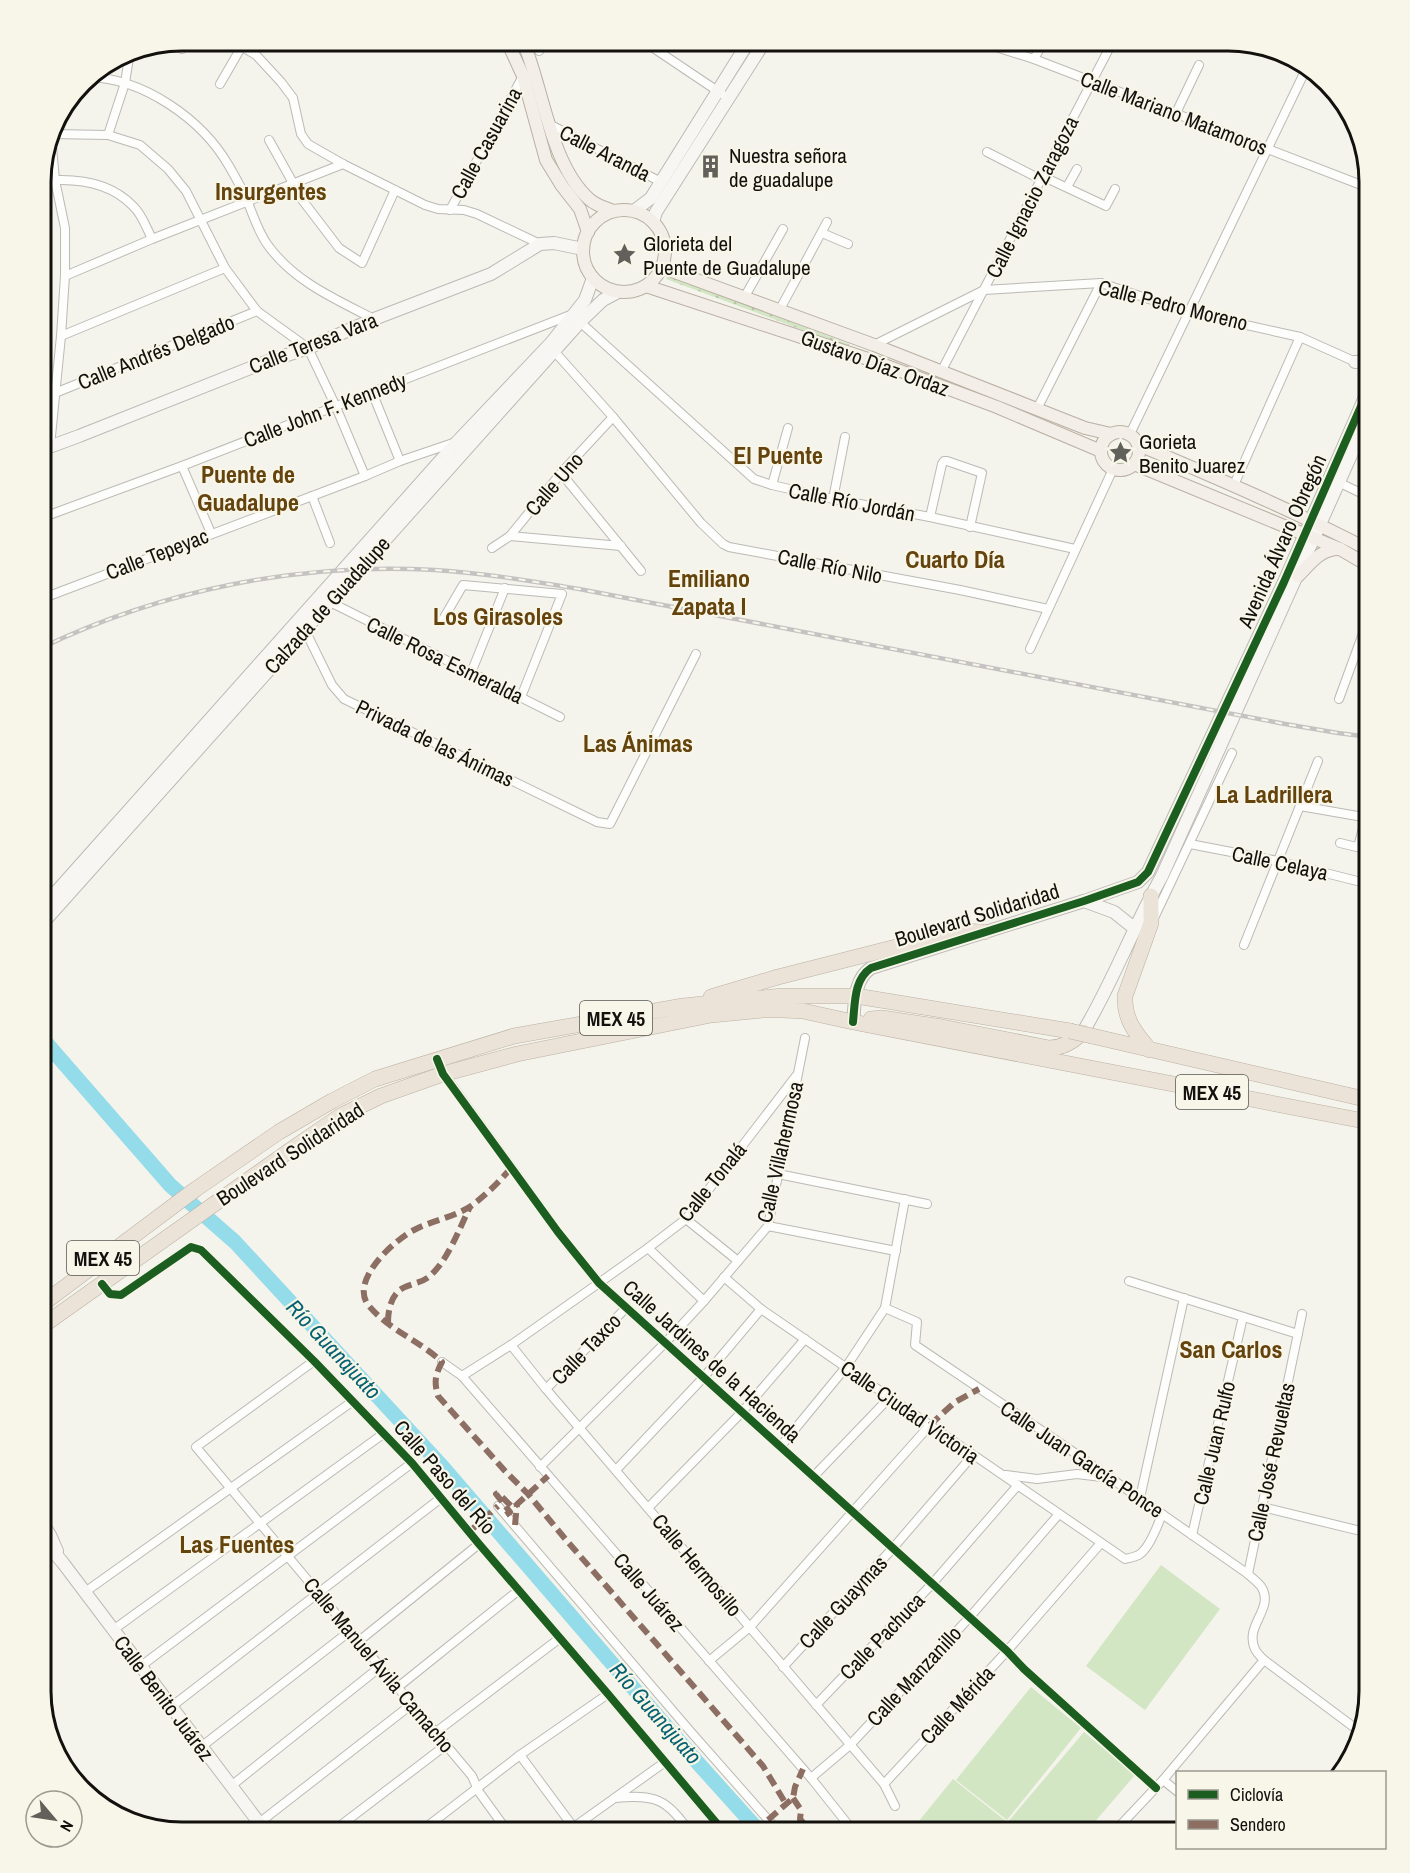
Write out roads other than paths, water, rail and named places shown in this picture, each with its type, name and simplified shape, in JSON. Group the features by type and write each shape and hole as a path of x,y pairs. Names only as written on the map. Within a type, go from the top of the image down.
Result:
{"highway":[{"path":"1150,1050 1131,1026 1124,1007 1125,996 1151,924 1151,896"},
{"path":"683,1006 778,977 958,931 985,932"},
{"name":"Boulevard Solidaridad","path":"51,1298 196,1189 279,1132 375,1079 514,1036 683,1006 782,996 856,996 1082,1033 1359,1098"},
{"name":"Boulevard Solidaridad","path":"51,1320 340,1116 381,1096 443,1074 518,1054 736,1012 803,1011 1359,1120"},
{"path":"853,1022 882,1018 942,1027 1048,1048 1067,1045 1082,1033"}],"main road":[{"path":"512,51 523,76 546,160 580,209 588,232"},
{"path":"527,51 559,154 573,179 589,199 614,211"},
{"path":"614,211 634,211 644,216 653,222 664,243 662,267 655,278 646,286 633,291 618,292 604,287 593,278 584,260 583,249 588,232 603,216 614,211"},
{"name":"Gustavo Díaz Ordaz","path":"662,267 874,345 1037,409 1111,434"},
{"name":"Gustavo Díaz Ordaz","path":"646,286 871,360 997,407 1101,451"},
{"path":"1139,445 1139,455 1134,464 1124,470 1113,469 1104,462 1101,451 1103,441 1117,431 1130,434 1139,445 1234,485 1359,544"},
{"path":"1134,464 1310,536 1359,560"},
{"path":"1298,576 1321,553 1340,549"}],"street":[{"path":"220,84 239,51"},
{"path":"248,51 267,67 293,99 299,129 304,140 343,164 432,207 464,210 477,214 540,244 554,243 583,249"},
{"path":"658,51 722,94"},
{"path":"653,222 743,51"},
{"path":"634,211 645,204 722,94 757,51"},
{"name":"Calle Mariano Matamoros","path":"1009,51 1359,184"},
{"path":"1034,59 1038,51"},
{"name":"Calle Ignacio Zaragoza","path":"942,372 1108,51"},
{"path":"108,135 125,83 128,62"},
{"path":"1176,113 1199,65"},
{"path":"1130,434 1303,75"},
{"name":"Calle Casuarina","path":"450,210 523,76"},
{"path":"101,79 125,83 156,97 185,115 215,145 228,165 267,245 294,273 311,286 374,319"},
{"name":"Calle Aranda","path":"549,124 661,182"},
{"path":"60,135 108,135 140,145 168,169 186,191 225,268 257,311 308,348 365,476"},
{"path":"269,140 292,184 339,248 362,262 395,190"},
{"path":"987,152 1106,206 1115,189"},
{"path":"51,415 61,336 65,276 65,228 53,159"},
{"path":"65,276 152,239 343,164"},
{"path":"1067,187 1077,169"},
{"path":"55,180 76,179 113,190 135,207 152,239"},
{"path":"779,311 827,222"},
{"path":"744,298 783,230"},
{"path":"822,233 848,244"},
{"name":"Calle Teresa Vara","path":"51,446 263,363 308,348 374,319 491,274 540,244"},
{"path":"61,336 225,268"},
{"name":"Calzada de Guadalupe","path":"51,898 302,625 330,603 554,351 578,317 593,278"},
{"path":"1037,409 1101,283"},
{"name":"Calle Pedro Moreno","path":"874,345 984,290 1101,283 1188,312 1300,337 1359,363"},
{"name":"Calzada de Guadalupe","path":"51,914 302,625 457,442 578,317 618,292"},
{"name":"Calle Andrés Delgado","path":"55,393 257,311"},
{"name":"Calle John F. Kennedy","path":"51,514 372,392 578,317"},
{"name":"Calle Río Jordán","path":"578,317 754,479 772,486 1075,549"},
{"path":"1234,485 1300,337"},
{"name":"Calle Río Nilo","path":"554,351 613,417 701,523 723,544 1048,609"},
{"path":"1355,362 1359,362"},
{"path":"372,392 400,461"},
{"name":"Calle Uno","path":"492,548 510,536 561,473 613,417"},
{"name":"Avenida Álvaro Obregón","path":"1230,711 1335,480 1359,417"},
{"path":"772,486 788,428"},
{"name":"Avenida Álvaro Obregón","path":"1335,480 1359,435"},
{"name":"Calle Tepeyac","path":"51,594 400,461 477,437"},
{"path":"833,499 845,437"},
{"path":"930,518 942,464 947,461 982,473 970,527"},
{"path":"182,466 211,533"},
{"path":"1030,649 1113,469"},
{"path":"561,473 641,571"},
{"path":"1335,480 1359,492"},
{"path":"312,496 330,543"},
{"path":"510,536 621,546"},
{"name":"Avenida Álvaro Obregón","path":"1230,711 1298,576 1310,536"},
{"path":"442,621 463,585 562,594 521,698"},
{"path":"471,673 505,588"},
{"name":"Calle Rosa Esmeralda","path":"330,603 560,717"},
{"name":"Privada de las Ánimas","path":"302,625 332,685 344,699 597,822 610,824 696,654"},
{"path":"1339,699 1359,646"},
{"path":"1151,924 1230,711"},
{"name":"Boulevard Solidaridad","path":"853,1022 861,977 871,968 1138,882 1148,872 1230,711"},
{"path":"1082,1033 1111,981 1151,896 1167,878 1190,844 1232,753"},
{"path":"1244,945 1318,761"},
{"path":"1300,806 1359,816"},
{"path":"1340,843 1358,848 1359,845"},
{"name":"Calle Celaya","path":"1190,844 1278,861 1359,881"},
{"path":"1084,901 1114,912 1134,928"},
{"name":"Calle Villahermosa","path":"540,1467 665,1343 768,1226 805,1038"},
{"name":"Calle Jardines de la Hacienda","path":"437,1059 443,1074 558,1232 599,1284 781,1446 1156,1788"},
{"name":"Calle Tonalá","path":"462,1376 599,1284 686,1219 798,1074"},
{"path":"778,1174 927,1204"},
{"path":"781,1446 846,1367 885,1308 905,1199"},
{"path":"686,1219 738,1261"},
{"path":"768,1226 896,1251"},
{"name":"Calle Paso del Río","path":"102,1284 110,1294 121,1294 191,1247 201,1251 314,1361 412,1463 715,1822"},
{"path":"648,1248 704,1301"},
{"name":"Calle Ciudad Victoria","path":"723,1277 761,1309 1125,1559 1140,1554 1145,1548 1158,1528 1162,1514"},
{"path":"1129,1281 1298,1334"},
{"path":"1140,1498 1184,1298"},
{"name":"Calle Taxco","path":"546,1389 626,1308"},
{"name":"Calle Juan García Ponce","path":"885,1308 918,1322 915,1345 1248,1574"},
{"path":"615,1470 703,1378 761,1309"},
{"name":"Calle José Revueltas","path":"1248,1574 1302,1314"},
{"name":"Calle Juan Rulfo","path":"1192,1535 1243,1317"},
{"path":"648,1508 742,1413 805,1339"},
{"name":"Calle Hermosillo","path":"511,1345 546,1389 884,1784 895,1806"},
{"name":"Calle Manuel Ávila Camacho","path":"314,1361 196,1447 472,1776 477,1788 500,1822"},
{"name":"Calle Juárez","path":"442,1362 462,1376 811,1778 845,1822"},
{"path":"813,1477 890,1397"},
{"path":"85,1592 353,1401"},
{"path":"709,1661 750,1627 930,1425"},
{"path":"113,1630 382,1434"},
{"name":"Calle Guaymas","path":"783,1667 893,1548 973,1455"},
{"path":"141,1666 412,1463"},
{"path":"1000,1474 1030,1479 1077,1474 1111,1478"},
{"name":"Calle Pachuca","path":"816,1705 932,1584 1018,1485"},
{"path":"171,1707 441,1498"},
{"name":"Calle Paso del Río","path":"498,1506 770,1822"},
{"path":"1262,1507 1359,1530"},
{"name":"Calle Manzanillo","path":"811,1778 850,1745 969,1618 1059,1514"},
{"name":"Calle Benito Juárez","path":"51,1537 63,1563"},
{"name":"Calle Mérida","path":"884,1784 1007,1651 1101,1543"},
{"path":"359,1641 479,1544"},
{"name":"Calle Benito Juárez","path":"51,1549 258,1822"},
{"path":"1248,1574 1261,1587 1265,1602 1251,1634 1255,1649 1264,1660 1354,1727"},
{"path":"398,1687 519,1590"},
{"path":"201,1747 350,1631"},
{"path":"436,1732 560,1638"},
{"path":"1123,1822 1163,1780 1264,1660"},
{"path":"231,1786 380,1667"},
{"path":"434,1822 520,1755 608,1694"},
{"path":"269,1822 411,1704"},
{"path":"346,1822 446,1745"},
{"path":"520,1755 567,1822"},
{"path":"584,1822 665,1762"},
{"path":"1163,1780 1176,1790"},
{"path":"615,1798 646,1796 674,1811 682,1822"}],"waterway":[{"name":"Río Guanajuato","path":"51,1048 170,1185 235,1242 440,1464 751,1822"}],"railway":[{"path":"51,644 135,610 233,584 334,571 435,570 489,575 579,589 1285,724 1359,736"}],"place":[{"name":"Nuestra señora de guadalupe","path":"711,167"},
{"name":"Glorieta del Puente de Guadalupe","path":"625,255"},
{"name":"Gorieta Benito Juarez","path":"1121,453"}],"district":[{"name":"Insurgentes","path":"271,191"},
{"name":"El Puente","path":"778,455"},
{"name":"Puente de Guadalupe","path":"248,488"},
{"name":"Cuarto Día","path":"955,559"},
{"name":"Emiliano Zapata I","path":"709,592"},
{"name":"Los Girasoles","path":"498,616"},
{"name":"Las Ánimas","path":"638,743"},
{"name":"La Ladrillera","path":"1274,794"},
{"name":"San Carlos","path":"1231,1349"},
{"name":"Las Fuentes","path":"237,1544"}]}
